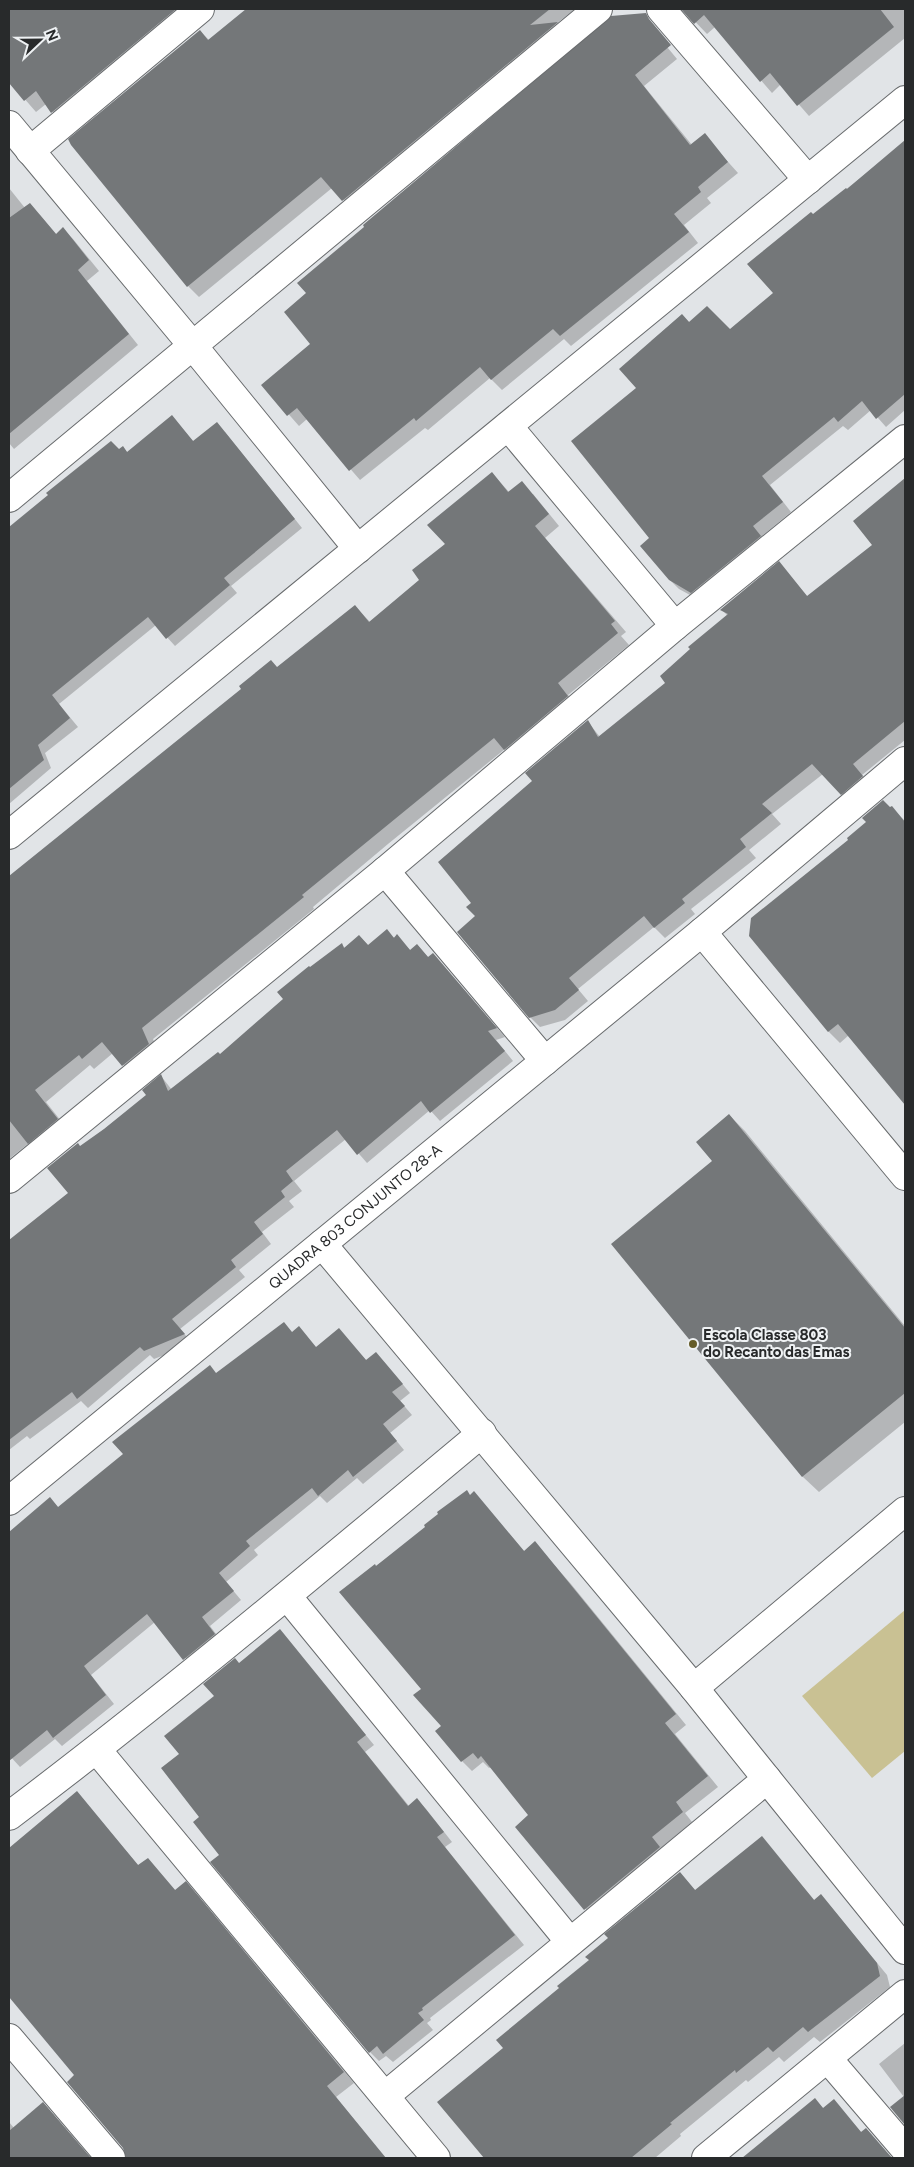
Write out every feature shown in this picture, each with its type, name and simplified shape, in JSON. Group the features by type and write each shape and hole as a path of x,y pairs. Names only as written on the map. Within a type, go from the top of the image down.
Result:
{"street":[{"path":"30,151 200,9"},
{"path":"9,498 598,9"},
{"path":"661,9 808,180"},
{"path":"9,835 905,100"},
{"path":"9,125 193,346 358,549"},
{"path":"508,426 675,626"},
{"path":"9,1179 385,871 675,626 905,439"},
{"name":"QUADRA 803 CONJUNTO 28-A","path":"9,1501 702,932 901,773"},
{"path":"385,871 545,1062"},
{"path":"702,932 905,1176"},
{"path":"322,1244 694,1688 905,1950"},
{"path":"9,1816 97,1750 287,1596 482,1433"},
{"path":"694,1688 905,1510"},
{"path":"287,1596 570,1942"},
{"path":"97,1750 436,2158"},
{"path":"385,2096 767,1779"},
{"path":"706,2158 905,1994"},
{"path":"9,2038 111,2158"},
{"path":"828,2059 905,2149"}],"shaded area":[{"path":"905,1610 905,1751 872,1778 802,1696"}],"building":[{"path":"9,9 176,9 51,113 36,91 24,101 9,83"},
{"path":"246,9 550,9 530,25 558,22 342,201 321,177 187,287 68,139 200,30 208,40"},
{"path":"681,9 880,9 894,27 797,106 770,73 760,82 704,15 694,24"},
{"path":"646,13 671,45 635,75 690,145 705,133 728,162 698,187 701,192 674,214 689,232 560,336 553,329 491,380 480,367 416,421 414,418 349,471 297,408 287,416 261,385 310,344 284,312 306,293 297,283 611,16"},
{"path":"905,140 905,394 876,419 862,401 838,422 834,417 762,476 783,502 753,526 761,536 691,593 669,580 640,546 649,538 571,441 636,388 619,369 682,314 689,322 707,306 730,329 773,293 747,264 811,212 813,214 847,189"},
{"path":"30,203 56,234 63,227 89,260 78,270 129,334 9,434 9,218"},
{"path":"172,415 193,441 217,422 295,519 224,578 230,585 166,639 148,617 52,695 70,718 38,745 44,760 9,789 9,527 48,495 46,493 111,441 119,449 123,446 127,452"},
{"path":"492,472 508,492 522,481 549,514 535,526 615,621 611,624 618,633 558,683 568,696 504,750 494,738 302,895 304,897 142,1028 149,1044 122,1066 102,1042 82,1059 79,1055 35,1090 58,1119 28,1144 9,1120 9,876 241,689 239,686 271,660 277,667 355,605 369,622 419,580 412,570 445,544 427,525"},
{"path":"905,478 905,721 853,764 863,776 841,795 812,764 762,804 772,813 740,839 746,847 682,899 685,903 654,928 644,916 569,978 579,990 555,1010 529,1018 457,932 475,916 466,907 471,903 438,862 532,781 525,773 588,720 598,737 665,683 660,676 690,649 688,647 728,614 720,610 779,561 807,596 872,545 853,521"},
{"path":"883,800 890,807 892,806 905,822 905,1105 838,1024 828,1032 749,936 751,918 848,840 847,838 866,822 862,818"},
{"path":"387,929 394,938 397,934 410,950 417,944 428,957 433,953 497,1028 488,1031 505,1051 430,1113 421,1101 357,1155 337,1130 286,1171 293,1181 281,1191 285,1197 254,1222 263,1234 231,1260 236,1267 172,1319 185,1334 144,1351 140,1347 77,1399 72,1392 9,1440 9,1240 68,1193 47,1168 78,1143 80,1146 104,1129 146,1095 142,1090 161,1074 168,1091 218,1052 220,1054 283,999 277,992 309,966 342,943 344,948 359,935 368,945"},
{"path":"729,1114 905,1328 905,1393 802,1477 611,1244 712,1161 696,1142"},
{"path":"284,1322 292,1332 299,1326 316,1347 339,1328 366,1360 376,1352 403,1384 392,1392 405,1406 383,1424 397,1441 353,1477 348,1470 318,1496 312,1488 246,1541 250,1546 219,1573 234,1591 202,1617 215,1634 183,1660 147,1614 84,1666 106,1695 53,1738 47,1730 9,1761 9,1532 50,1497 58,1507 123,1454 112,1442 210,1365 216,1373"},
{"path":"467,1490 470,1495 474,1491 524,1551 535,1541 676,1714 665,1723 708,1776 676,1802 683,1812 652,1837 660,1847 584,1910 515,1827 528,1815 481,1756 478,1759 473,1753 461,1762 435,1731 441,1726 413,1695 421,1689 339,1592 375,1564 376,1566 425,1527 424,1525 438,1514 437,1512"},
{"path":"280,1629 366,1735 357,1742 408,1806 417,1798 444,1832 437,1837 515,1935 422,2008 423,2010 418,2013 424,2020 383,2054 377,2046 369,2053 210,1862 219,1855 193,1822 199,1817 161,1768 179,1754 164,1736 214,1696 203,1684 235,1658 239,1663"},
{"path":"77,1791 138,1865 148,1858 175,1890 186,1881 344,2072 327,2086 386,2158 126,2158 123,2148 67,2082 74,2075 9,1997 9,1848"},
{"path":"762,1836 814,1900 821,1894 877,1963 880,1976 808,2032 803,2027 773,2052 768,2047 736,2073 735,2070 670,2123 672,2124 631,2158 484,2158 437,2102 503,2048 496,2040 559,1988 557,1986 589,1960 585,1957 608,1938 604,1934 680,1872 695,1890"},
{"path":"905,2095 905,2125 890,2107"},
{"path":"815,2098 823,2108 834,2099 861,2132 866,2128 892,2158 742,2158"},
{"path":"43,2102 91,2158 9,2158 9,2131"}],"place":[{"name":"Escola Classe 803 do Recanto das Emas","path":"693,1344"}]}
